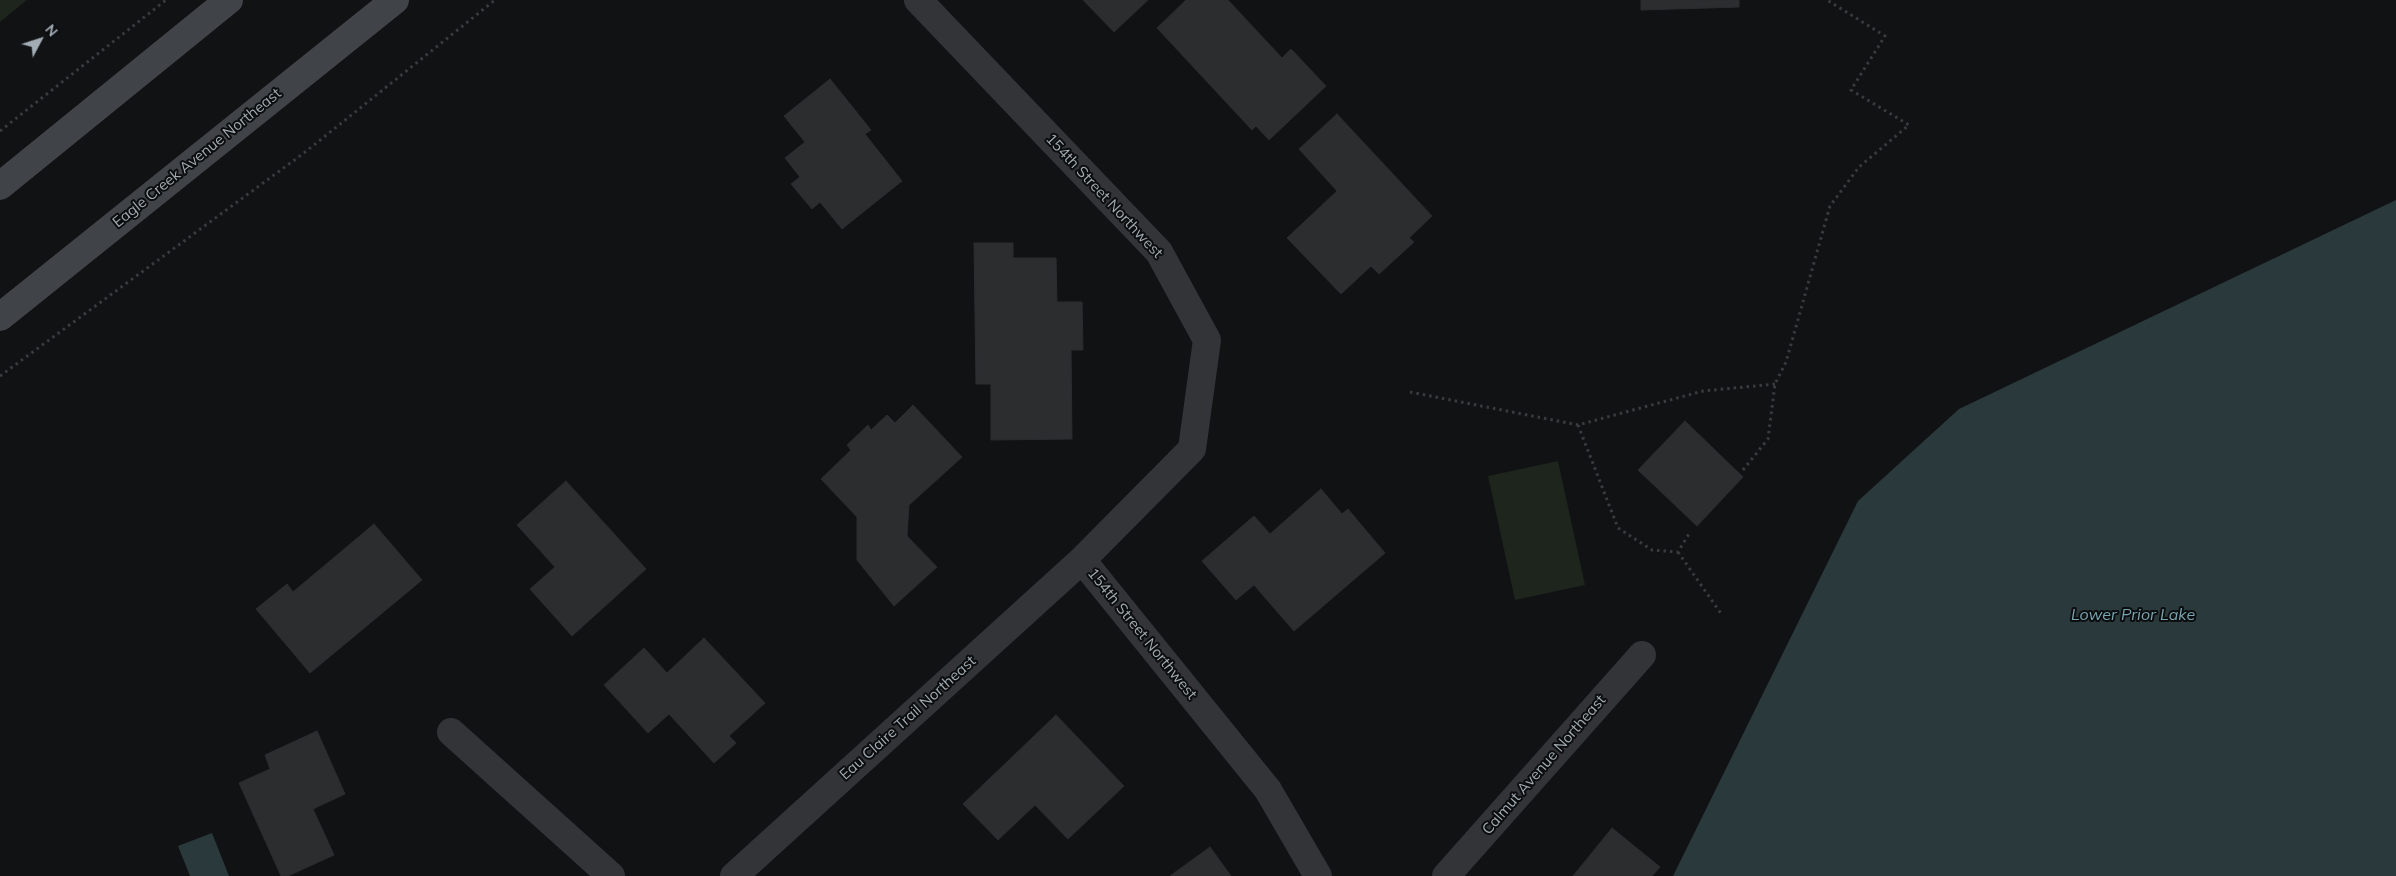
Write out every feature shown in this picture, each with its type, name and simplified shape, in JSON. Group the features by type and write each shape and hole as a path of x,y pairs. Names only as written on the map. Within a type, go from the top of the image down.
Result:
{"main road":[{"path":"0,186 229,0"},
{"name":"Eagle Creek Avenue Northeast","path":"0,317 395,0"}],"street":[{"name":"154th Street Northwest","path":"918,0 1159,252 1207,340 1192,450 1082,560 1268,790 1318,876"},
{"name":"Eau Claire Trail Northeast","path":"734,876 1082,560"},
{"name":"Calmut Avenue Northeast","path":"1446,876 1642,655"},
{"path":"451,732 611,876"}],"path":[{"path":"0,131 166,0"},
{"path":"0,376 304,153 495,0"},
{"path":"1743,470 1768,440 1775,384 1786,362 1830,206 1859,167 1909,124 1852,90 1885,36 1827,0"},
{"path":"1410,392 1578,425 1703,391 1775,384"},
{"path":"1578,425 1618,528 1652,550 1678,552"},
{"path":"1678,552 1690,532"},
{"path":"1678,552 1722,615"}],"shaded area":[{"path":"0,0 27,0 0,22"},
{"path":"1558,461 1585,585 1515,600 1488,476"}],"water":[{"name":"Lower Prior Lake","path":"2396,200 2396,876 1673,876 1858,501 1959,409"},
{"path":"212,833 229,876 190,876 178,846"}],"building":[{"path":"1083,0 1148,0 1114,32"},
{"path":"1186,0 1228,0 1282,58 1291,49 1326,86 1269,140 1256,126 1252,130 1157,28"},
{"path":"1641,0 1739,0 1739,7 1641,10"},
{"path":"830,79 871,130 865,134 902,181 842,229 820,202 812,209 791,184 800,177 785,158 805,142 784,116"},
{"path":"1337,114 1432,216 1409,238 1414,242 1379,274 1371,266 1341,294 1287,238 1337,191 1299,149"},
{"path":"974,243 1013,243 1013,258 1056,258 1057,302 1082,302 1083,350 1071,350 1072,439 991,440 991,384 976,384"},
{"path":"913,405 962,457 909,505 907,536 937,567 894,606 857,560 857,517 821,479 851,450 847,445 868,425 871,430 887,415 895,423"},
{"path":"1685,421 1743,477 1697,526 1638,470"},
{"path":"566,481 646,569 572,636 530,589 555,567 517,525"},
{"path":"1321,489 1342,514 1348,509 1385,553 1294,631 1254,585 1236,600 1202,561 1254,516 1270,534"},
{"path":"374,524 422,580 310,673 256,609 287,584 293,592"},
{"path":"704,638 765,703 729,736 736,743 714,763 669,714 648,733 604,685 644,648 667,673"},
{"path":"1056,715 1124,786 1068,839 1035,805 998,840 963,804"},
{"path":"317,731 345,794 313,809 334,855 288,876 281,876 239,783 270,769 265,755"},
{"path":"1612,828 1660,867 1652,876 1573,876"},
{"path":"1210,847 1231,876 1170,876"}]}
